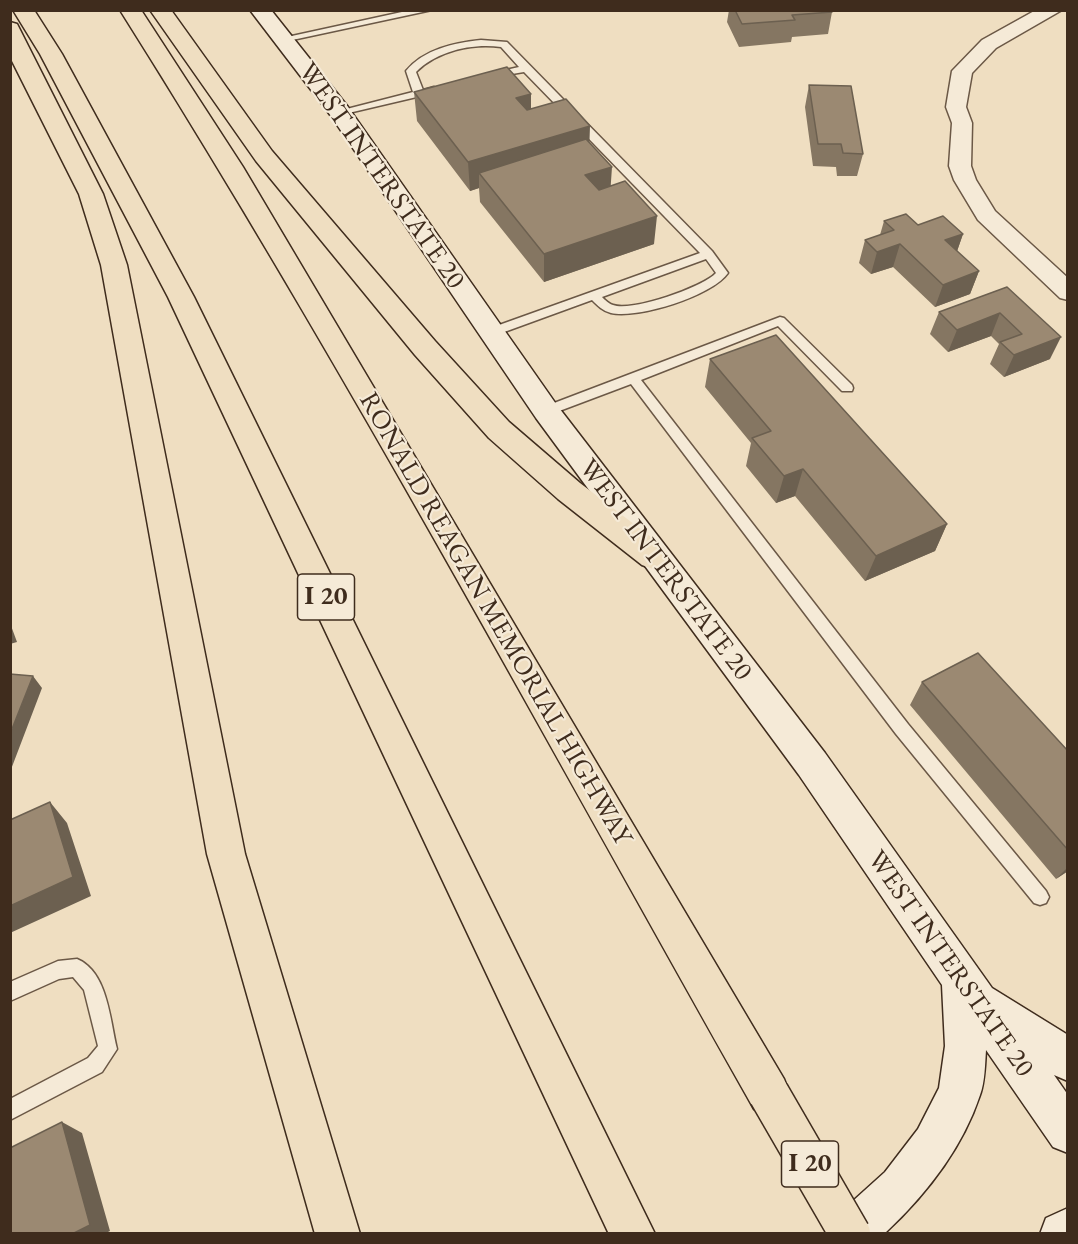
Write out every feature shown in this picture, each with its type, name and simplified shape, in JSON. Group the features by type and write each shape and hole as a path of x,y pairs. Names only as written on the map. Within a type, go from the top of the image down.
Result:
{"highway":[{"name":"I 20","path":"23,10 51,54 181,297 633,1233"},
{"name":"RONALD REAGAN MEMORIAL HIGHWAY","path":"130,10 231,167 350,368 850,1233"},
{"path":"160,10 264,156 425,348 499,430 569,491 653,556"},
{"path":"10,28 20,54 91,194 114,264 226,854 338,1233"}],"main road":[{"name":"WEST INTERSTATE 20","path":"260,10 340,112 546,411 653,556 812,764 1068,1132"},
{"path":"967,988 1068,1060"},
{"path":"850,1233 901,1188 933,1144 960,1093 966,1046 967,988"},
{"path":"1062,1233 1068,1230"}],"street":[{"path":"1053,10 1022,24 989,44 962,70 956,107 962,123 960,166 965,180 986,215 1068,292"}],"lane":[{"path":"354,10 366,23"},
{"path":"283,39 428,10"},
{"path":"419,94 411,71 418,61 435,53 479,42 504,44 708,254 722,273 719,280 704,288 638,309 606,308 594,295"},
{"path":"483,78 526,68"},
{"path":"340,112 451,86"},
{"path":"492,332 708,254"},
{"path":"546,411 780,321 848,388"},
{"path":"633,378 902,729 1040,897"},
{"path":"10,992 58,970 77,968 92,985 108,1049 94,1065 10,1110"}],"building":[{"path":"735,10 832,10 832,12 792,15 795,20 742,24"},
{"path":"507,67 531,94 516,98 527,110 566,99 590,126 468,162 414,92"},
{"path":"809,85 851,86 863,154 843,153 841,144 818,144"},
{"path":"586,139 612,167 585,175 599,190 625,181 657,216 544,254 479,173"},
{"path":"906,214 918,225 943,216 963,234 945,240 979,271 943,285 900,244 877,252 865,240 894,230 884,221"},
{"path":"1007,287 1061,337 1014,355 1000,342 1022,334 1000,313 957,330 939,312"},
{"path":"776,335 947,524 876,556 803,469 784,476 752,438 771,431 710,359"},
{"path":"978,653 1068,751 1068,850 922,682"},
{"path":"10,674 33,676 10,734"},
{"path":"50,802 73,877 10,906 10,820"},
{"path":"62,1122 90,1225 74,1233 10,1233 10,1148"}]}
